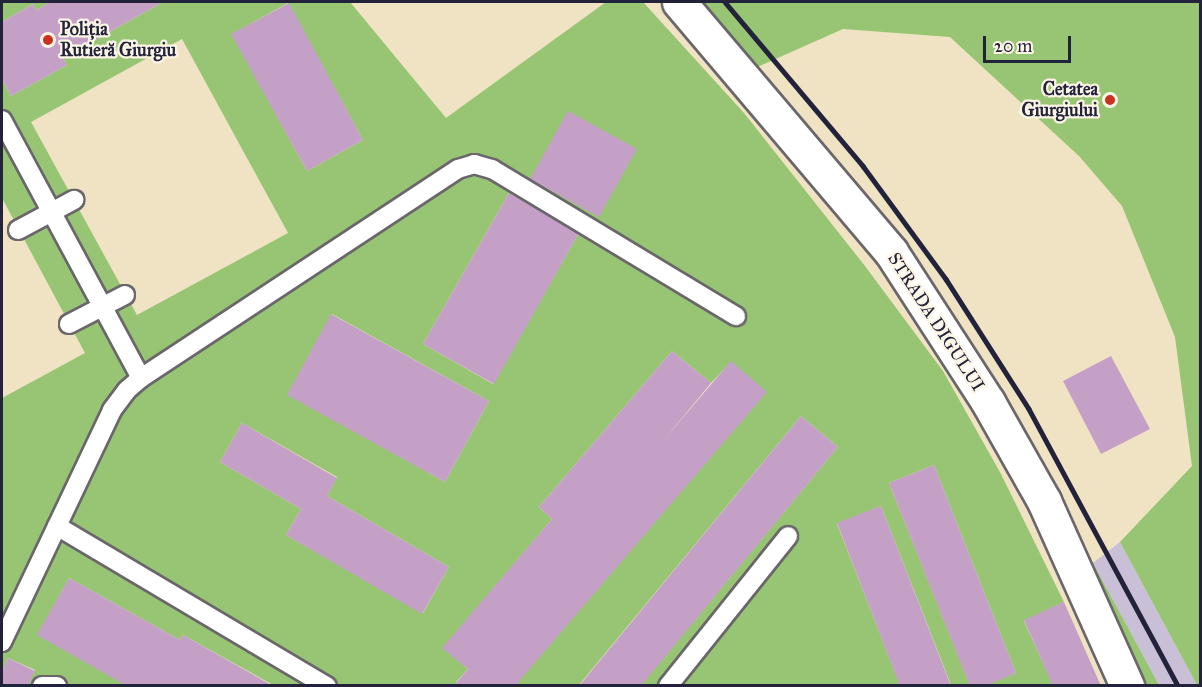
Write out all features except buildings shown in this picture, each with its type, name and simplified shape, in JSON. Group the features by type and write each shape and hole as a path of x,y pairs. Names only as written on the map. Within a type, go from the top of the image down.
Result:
{"street":[{"name":"STRADA DIGULUI","path":"679,2 891,252 988,402 1044,501 1127,686"}],"lane":[{"path":"2,120 141,378"},
{"path":"2,642 112,410 127,390 141,378 458,169 474,164 492,169 736,316"},
{"path":"18,230 74,200"},
{"path":"69,324 126,294"},
{"path":"57,526 327,686"},
{"path":"668,686 788,536"},
{"path":"42,686 57,686"}],"shaded area":[{"path":"1120,542 1197,685 1159,685 1093,563"}],"green space":[{"path":"2,2 51,2 36,10 33,4 2,22"},
{"path":"163,2 350,2 446,118 606,2 643,2 744,113 865,266 943,371 1001,474 1064,602 1024,621 1053,685 985,685 1016,673 934,465 889,483 970,685 951,685 881,506 837,524 900,685 641,685 838,447 801,416 579,685 515,685 731,362 711,383 672,351 539,507 552,519 443,648 468,669 456,682 459,685 273,685 183,635 180,640 69,578 38,635 127,685 28,685 35,670 8,658 2,672 2,398 85,353 2,198 2,79 11,96 67,65 63,58","holes":["288,3 363,140 307,171 232,34","182,39 288,233 137,315 31,122","509,193 579,233 493,384 423,344","332,314 489,401 445,482 288,394","242,423 337,477 327,496 449,567 423,613 286,535 301,509 220,462"]},
{"name":"Cetatea Giurgiului","path":"698,2 1200,2 1200,685 1197,685 1120,542 1192,466 1175,337 1122,206 1079,156 950,37 843,29 753,69"},
{"path":"1093,563 1159,685 1140,685 1086,569"}],"railway":[{"path":"725,2 863,166 946,279 1029,409 1178,686"}],"place":[{"name":"Poliția Rutieră Giurgiu","path":"48,40"},
{"name":"Cetatea Giurgiului","path":"1110,100"}]}
